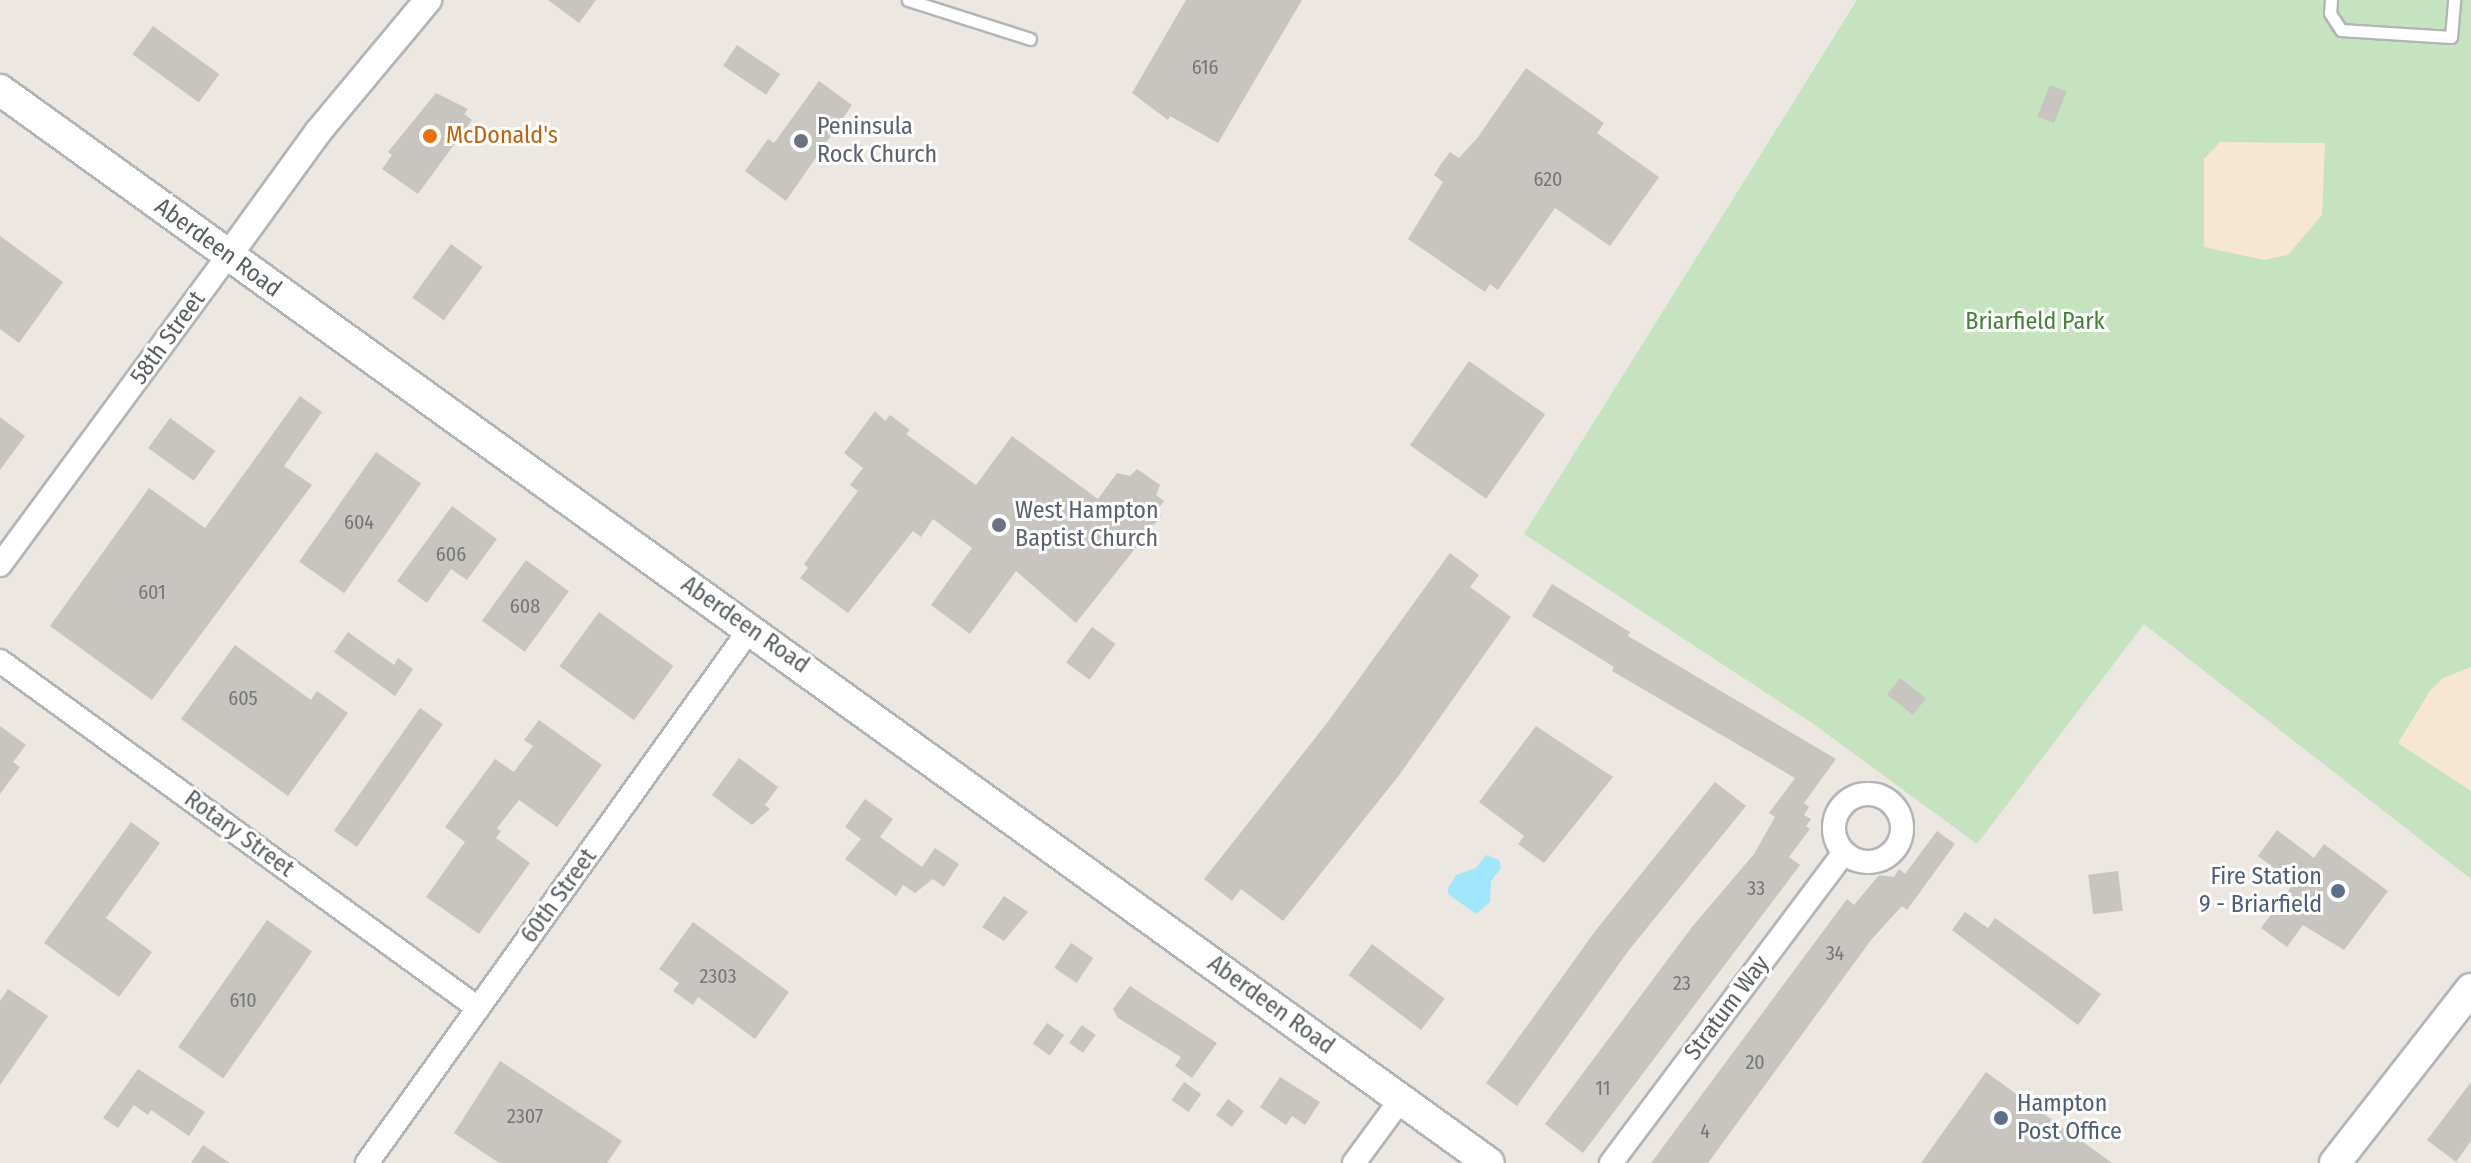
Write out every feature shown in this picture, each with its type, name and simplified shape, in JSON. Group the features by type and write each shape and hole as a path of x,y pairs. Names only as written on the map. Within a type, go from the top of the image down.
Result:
{"main road":[{"name":"Aberdeen Road","path":"0,90 1489,1163"},
{"path":"2335,1163 2471,989"}],"street":[{"name":"58th Street","path":"0,565 318,132 428,0"},
{"name":"60th Street","path":"367,1163 750,629"},
{"name":"Rotary Street","path":"0,661 478,1008"},
{"name":"Stratum Way","path":"1611,1163 1844,853"},
{"path":"1354,1163 1401,1099"}],"lane":[{"path":"908,0 926,3 1030,39"},
{"path":"2331,0 2330,13 2341,30 2451,37 2454,0"}],"green space":[{"name":"Briarfield Park","path":"1857,0 2471,0 2471,879 2144,624 1977,844 1812,723 1524,534"}],"sand":[{"path":"2220,142 2325,143 2322,215 2288,255 2264,260 2204,247 2204,159"},
{"path":"2471,667 2471,791 2398,743 2430,691 2443,678"}],"water":[{"path":"1486,855 1499,860 1501,868 1491,881 1490,902 1476,914 1448,894 1448,888 1456,875 1476,868"}],"building":[{"path":"548,0 596,0 579,23"},
{"path":"1186,0 1302,0 1218,143 1170,116 1168,120 1132,93"},
{"path":"153,26 219,74 199,103 132,54"},
{"path":"737,45 780,74 766,95 723,66"},
{"path":"1526,68 1604,123 1597,133 1659,177 1610,246 1555,208 1498,290 1490,284 1485,292 1408,239 1443,182 1434,175 1441,164 1450,152 1459,158 1478,137"},
{"name":"Peninsula Rock Church","path":"819,81 852,105 786,201 745,171 768,139 774,143"},
{"path":"2050,85 2067,92 2054,123 2037,117"},
{"name":"McDonald's","path":"436,93 468,109 464,114 472,120 418,194 382,169 392,155 388,152"},
{"path":"0,236 63,282 19,343 0,329"},
{"path":"451,244 483,267 444,320 412,297"},
{"path":"1469,361 1545,414 1486,499 1410,445"},
{"path":"300,396 322,412 284,466 312,485 152,700 50,626 149,488 205,528"},
{"name":"West Hampton Baptist Church","path":"875,411 885,421 890,415 910,430 906,434 976,485 1012,436 1098,499 1117,473 1130,476 1137,469 1160,485 1156,495 1164,501 1156,512 1161,516 1076,623 1016,571 970,634 931,605 972,548 933,519 921,537 913,531 848,613 800,578 808,568 804,564 858,491 850,485 863,468 844,453"},
{"path":"0,417 25,436 0,470"},
{"path":"170,418 215,451 194,481 148,448"},
{"path":"376,452 421,484 344,593 299,562"},
{"path":"452,506 497,539 467,580 451,569 427,603 397,581"},
{"path":"1450,553 1479,575 1470,587 1511,617 1400,774 1283,921 1241,889 1232,901 1204,879 1327,723"},
{"path":"526,560 569,591 525,652 482,621"},
{"path":"1552,584 1630,632 1628,636 1836,759 1804,803 1809,807 1804,815 1811,819 1806,826 1810,829 1789,857 1800,865 1583,1153 1545,1124 1692,927 1754,854 1775,817 1769,813 1795,778 1612,671 1614,667 1532,616"},
{"path":"599,612 673,666 634,720 560,666"},
{"path":"1092,627 1115,644 1090,680 1066,663"},
{"path":"348,632 394,665 398,658 413,669 395,696 334,652"},
{"path":"235,645 311,700 317,691 348,713 288,796 181,719"},
{"path":"1900,678 1926,698 1913,715 1887,695"},
{"path":"420,708 443,724 357,847 334,831"},
{"path":"539,720 602,765 557,827 519,800 497,828 501,831 496,838 530,863 479,934 426,897 465,842 445,827 495,759 514,772 533,746 524,740"},
{"path":"0,726 26,745 13,762 20,767 0,794"},
{"path":"1536,726 1613,777 1544,863 1518,844 1524,836 1479,802"},
{"path":"739,758 778,787 765,805 770,809 752,825 712,795"},
{"path":"1715,782 1746,806 1629,950 1517,1106 1486,1083 1596,930"},
{"path":"865,799 893,819 880,837 922,867 935,848 959,864 944,887 933,879 915,893 903,885 896,896 845,859 861,839 845,827"},
{"path":"131,822 160,843 106,918 152,952 119,997 44,943"},
{"name":"Fire Station 9 - Briarfield","path":"2277,830 2314,858 2324,844 2388,891 2344,950 2303,925 2287,947 2261,928 2294,883 2258,856"},
{"path":"1937,831 1955,844 1907,910 1902,906 1871,940 1708,1163 1651,1163 1847,899 1854,905 1879,875 1894,877 1899,869 1905,874"},
{"path":"2118,871 2123,911 2093,914 2088,875"},
{"path":"1004,896 1028,912 1004,941 982,927"},
{"path":"1965,912 1988,928 1995,918 2101,994 2078,1025 1952,930"},
{"path":"267,920 312,952 223,1079 178,1047"},
{"path":"693,922 789,992 755,1039 698,997 693,1005 673,991 679,983 659,969"},
{"path":"1071,943 1093,958 1077,983 1054,968"},
{"path":"1372,944 1445,999 1421,1030 1349,975"},
{"path":"1130,986 1217,1043 1192,1078 1175,1066 1181,1057 1118,1018 1113,1009"},
{"path":"8,989 48,1016 0,1085 0,1001"},
{"path":"1047,1023 1064,1035 1050,1056 1033,1043"},
{"path":"1082,1025 1096,1035 1083,1053 1069,1043"},
{"path":"500,1061 622,1141 607,1163 499,1163 454,1133"},
{"path":"138,1069 205,1112 189,1136 151,1110 148,1115 134,1105 118,1128 103,1118"},
{"name":"Hampton Post Office","path":"1986,1072 2112,1163 1921,1163"},
{"path":"1280,1077 1320,1102 1305,1125 1292,1116 1286,1125 1260,1107"},
{"path":"1184,1082 1201,1094 1189,1112 1171,1100"},
{"path":"2471,1082 2471,1141 2456,1162 2427,1140"},
{"path":"1228,1099 1244,1111 1232,1127 1216,1115"},
{"path":"203,1145 230,1163 191,1163"}],"place":[{"name":"McDonald's","path":"430,136"},
{"name":"Peninsula Rock Church","path":"801,141"},
{"name":"West Hampton Baptist Church","path":"999,525"},
{"name":"Fire Station 9 - Briarfield","path":"2338,891"},
{"name":"Hampton Post Office","path":"2001,1118"}]}
